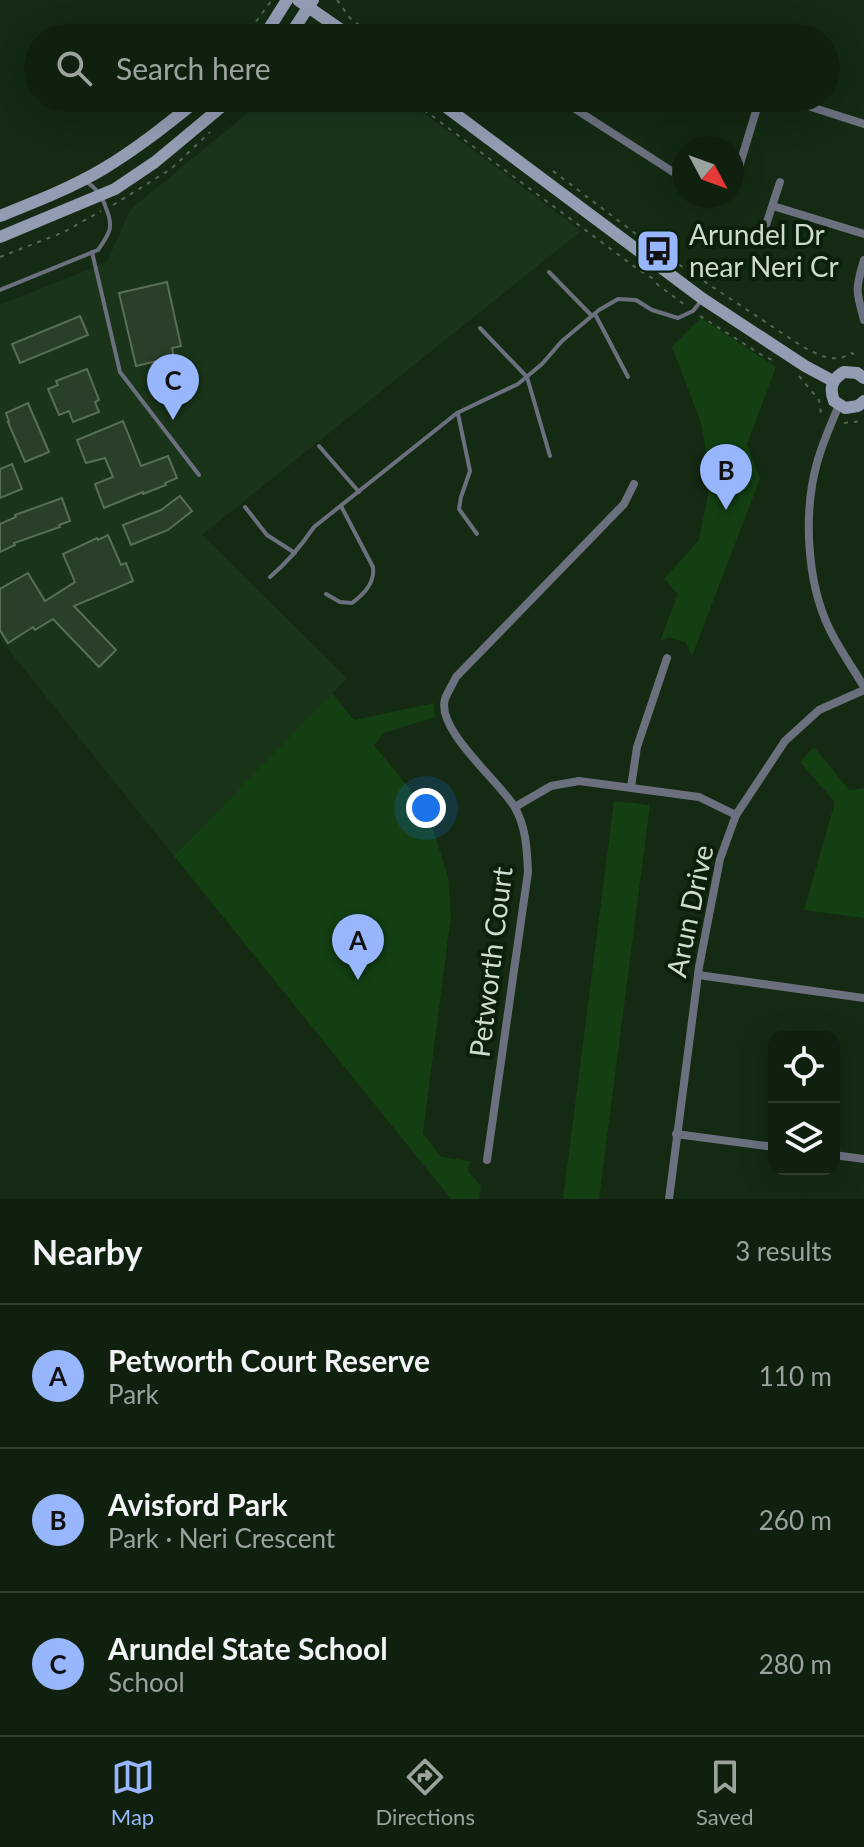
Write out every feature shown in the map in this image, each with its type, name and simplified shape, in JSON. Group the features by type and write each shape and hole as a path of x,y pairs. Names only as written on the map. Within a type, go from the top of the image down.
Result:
{"main road":[{"path":"272,24 287,0"},
{"path":"295,24 307,2 335,24"},
{"path":"0,216 84,179 149,139 183,112"},
{"path":"0,237 115,189 155,162 215,112"},
{"path":"453,112 703,299 833,381"},
{"path":"862,371 844,372 833,381 832,394 839,405 852,408 864,401"}],"street":[{"path":"580,112 672,171"},
{"path":"744,151 756,112"},
{"path":"827,112 864,124"},
{"path":"765,228 780,182"},
{"path":"773,206 864,234"},
{"path":"864,260 856,297 864,320"},
{"path":"839,405 817,464 810,503 811,554 814,583 829,628 864,689"},
{"name":"Petworth Court","path":"487,1160 528,872 527,839 515,807 448,723 444,701 456,677 624,504 634,484"},
{"path":"631,787 637,747 667,658"},
{"name":"Arun Drive","path":"669,1199 698,975 720,859 736,815 785,741 819,710 864,689"},
{"path":"515,807 551,786 579,781 699,797 736,815"},
{"path":"698,975 864,998"},
{"path":"676,1134 768,1146"},
{"path":"840,1156 864,1159"}],"lane":[{"path":"0,290 98,250 107,237 111,222 101,195 84,179"},
{"path":"92,252 120,372 199,475"},
{"path":"549,272 594,315 628,377"},
{"path":"270,577 295,553 314,527 457,413 518,384 542,364 562,341 618,299 636,300 652,310 678,318 693,311 703,299"},
{"path":"480,328 527,377 550,456"},
{"path":"457,413 470,471 459,509 477,534"},
{"path":"319,446 359,492"},
{"path":"326,594 340,602 352,603 374,576 373,567 341,506"},
{"path":"245,507 267,535 295,553"}],"path":[{"path":"256,24 272,0"},
{"path":"337,0 358,24"},
{"path":"427,112 693,311 765,357 782,362 774,355"},
{"path":"543,166 591,199 646,244"},
{"path":"652,248 814,353 839,359 854,354"},
{"path":"796,374 819,400 821,414"},
{"path":"844,423 864,421"}],"shaded area":[{"path":"249,112 423,112 581,231 202,535 347,678 174,856 0,639 0,305 107,262 130,210"},
{"path":"701,318 776,367 747,444 760,479 692,656 686,643 669,637 660,641 678,594 664,579 699,540 711,479 701,423 672,347"},
{"path":"332,693 354,720 434,703 435,717 384,733 374,745 427,810 448,877 451,915 423,1133 441,1157 470,1161 468,1171 481,1186 479,1199 451,1199 174,856"},
{"path":"814,747 849,790 864,788 864,918 804,910 835,802 800,762"},
{"path":"614,801 650,805 599,1199 563,1199"}],"building":[{"path":"167,282 181,346 172,348 174,357 136,366 119,293"},
{"path":"80,316 88,335 20,363 12,344"},
{"path":"87,369 99,400 95,402 99,412 73,422 69,411 59,415 48,389 58,385 56,381"},
{"path":"28,403 49,452 25,462 6,413"},
{"path":"123,421 141,466 168,456 177,478 104,508 95,484 113,477 105,458 86,463 77,440"},
{"path":"12,464 22,489 0,498 0,469"},
{"path":"180,496 192,511 168,530 131,545 123,525 161,510"},
{"path":"62,498 70,521 14,543 0,552 0,524 15,515"},
{"path":"108,535 121,565 126,563 133,581 74,606 116,650 99,667 53,619 8,643 0,630 0,589 28,573 45,601 75,582 63,554"}],"place":[{"name":"Arundel Dr near Neri Cr","path":"658,251"},
{"name":"Arundel State School","path":"173,420"},
{"name":"Avisford Park","path":"726,510"},
{"name":"Petworth Court Reserve","path":"358,980"}]}
